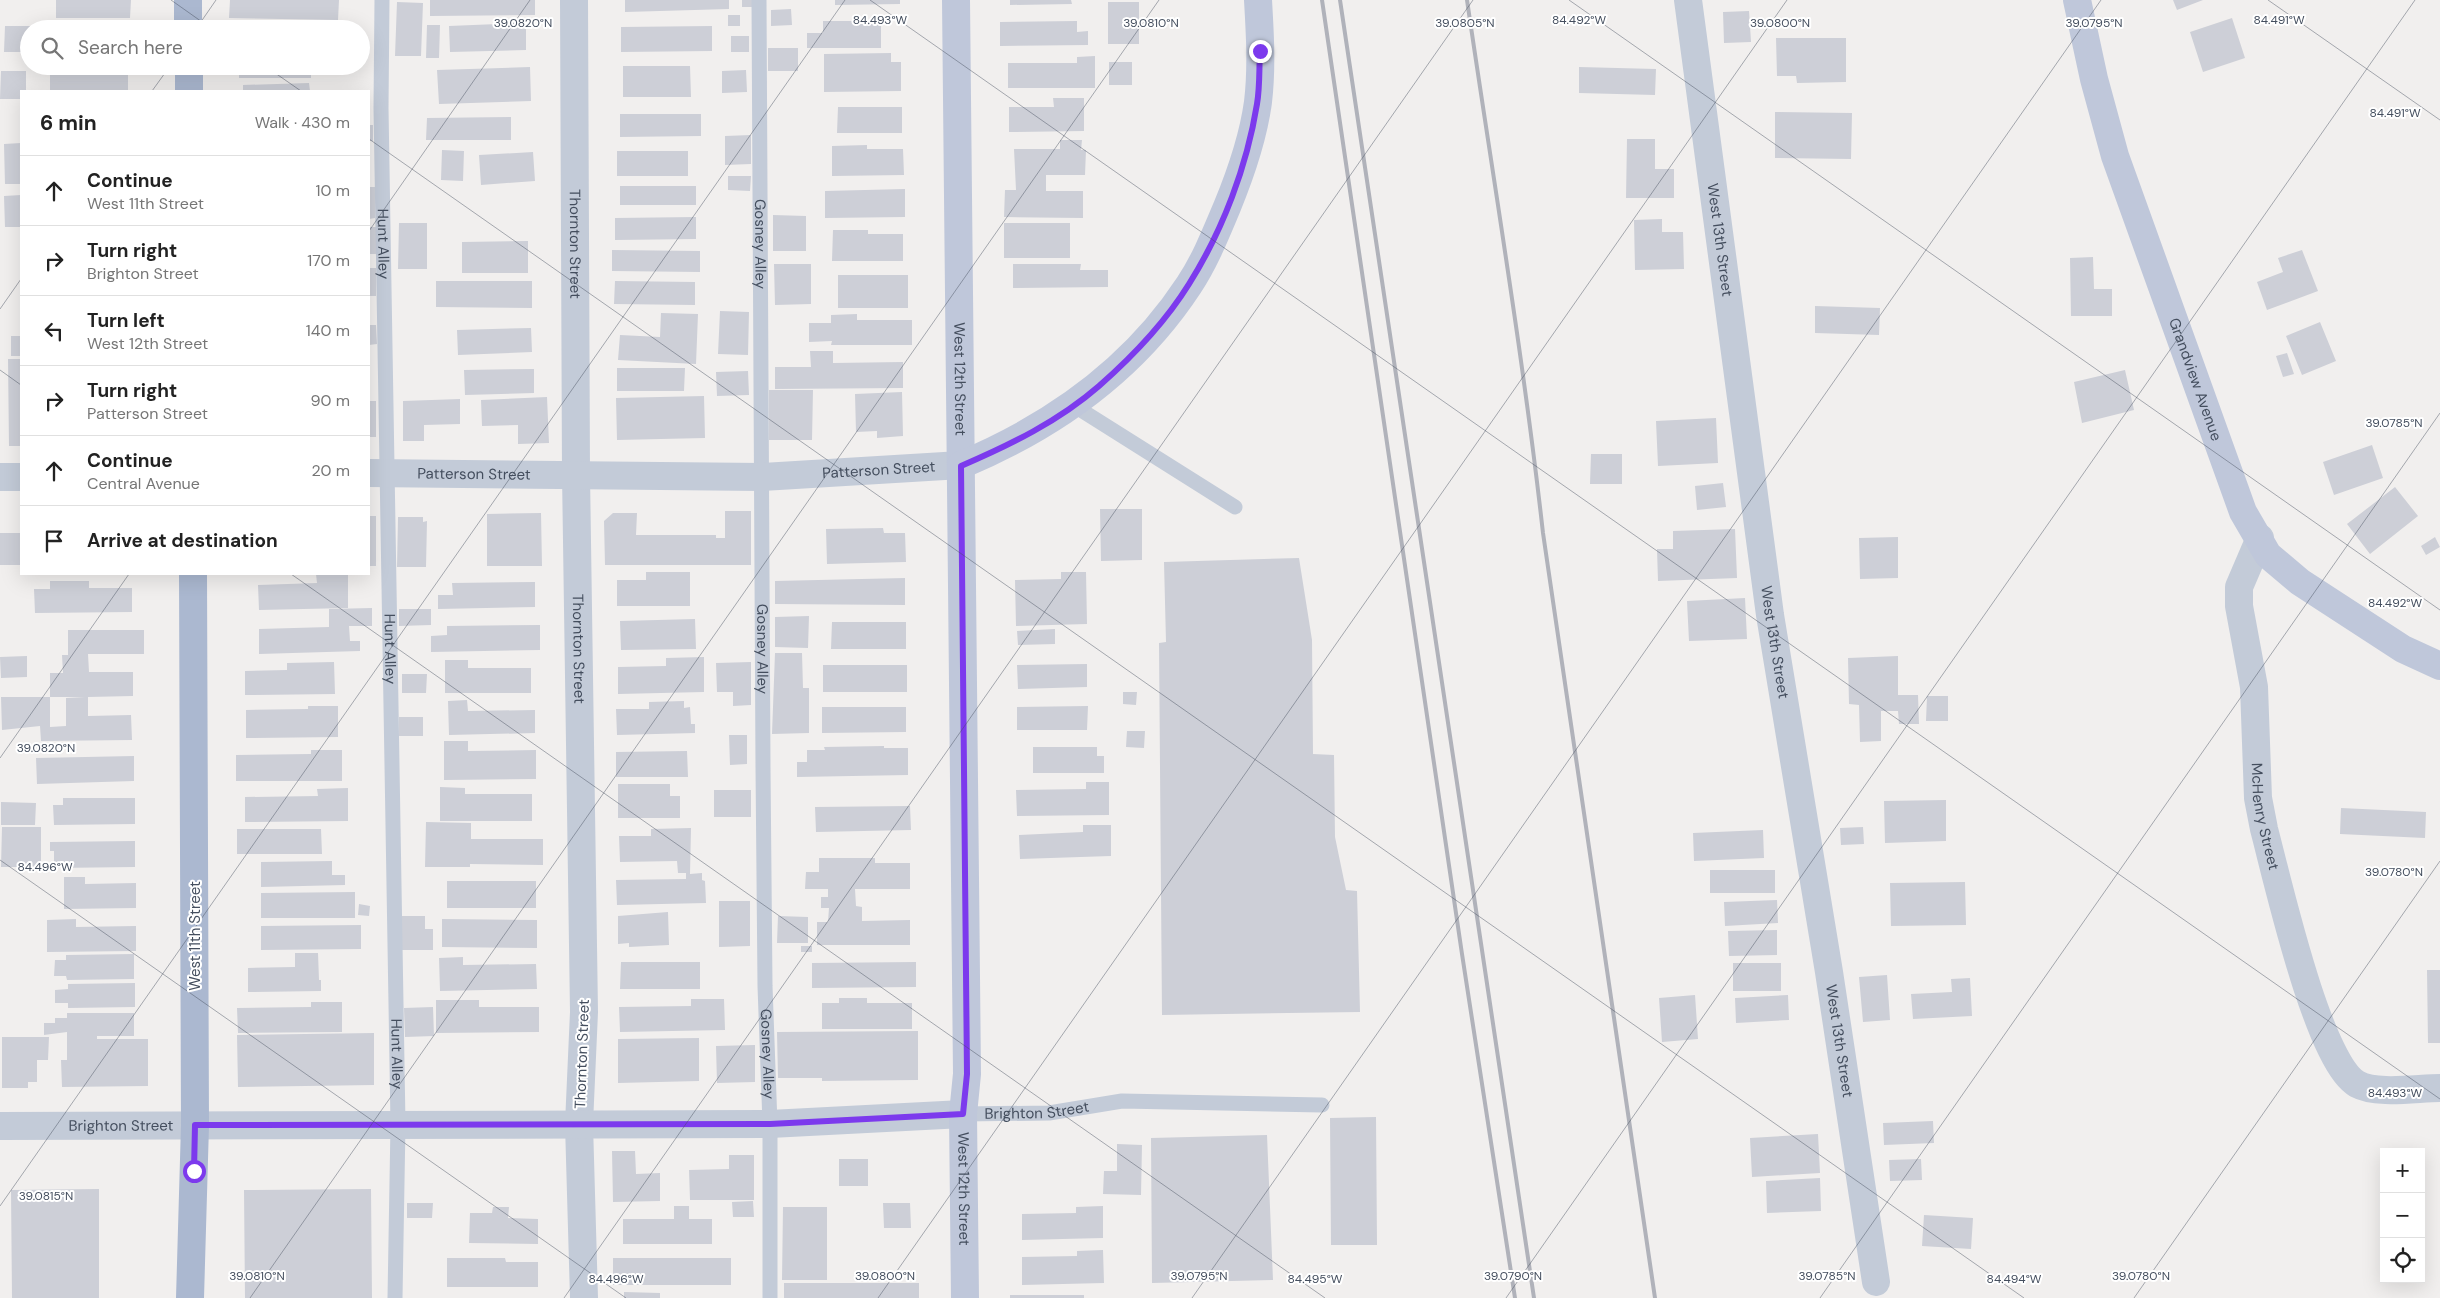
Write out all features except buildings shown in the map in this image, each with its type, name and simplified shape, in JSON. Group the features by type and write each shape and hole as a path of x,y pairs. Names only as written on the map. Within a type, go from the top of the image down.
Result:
{"main road":[{"path":"188,0 188,20"},
{"path":"189,75 189,90"},
{"name":"West 11th Street","path":"190,1298 195,1125 193,575"}],"street":[{"name":"Thornton Street","path":"574,0 576,474 584,1012 579,1124 584,1298"},
{"name":"West 12th Street","path":"956,0 967,1074 963,1114 965,1298"},
{"name":"Patterson Street","path":"379,472 762,477 961,466 1004,448 1052,420 1098,386 1151,334 1189,285 1214,237 1244,165 1258,102 1260,51 1258,0"},
{"name":"West 13th Street","path":"1688,0 1770,615 1829,972 1876,1282"},
{"name":"Grandview Avenue","path":"2077,0 2094,79 2114,156 2243,512 2260,538 2268,555 2308,587 2403,649 2440,666"},
{"path":"0,477 20,477"},
{"name":"McHenry Street","path":"2260,538 2239,587 2239,606 2254,687 2258,798 2269,847 2319,1024 2342,1070 2355,1083 2370,1090 2440,1088"},
{"name":"Brighton Street","path":"0,1126 770,1124 963,1114"}],"lane":[{"name":"Hunt Alley","path":"382,0 379,472 398,1124 395,1298"},
{"name":"Gosney Alley","path":"759,0 765,986 770,1124 770,1298"},
{"path":"1073,405 1234,507"},
{"name":"Brighton Street","path":"963,1114 1049,1114 1122,1101 1322,1104"}],"railway":[{"path":"1322,0 1462,954 1515,1298"},
{"path":"1340,0 1534,1298"},
{"path":"1467,0 1517,333 1543,533 1655,1298"}],"route":[{"path":"194,1171 195,1125 770,1124 963,1114 967,1074 961,466 1004,448 1052,420 1098,386 1151,334 1189,285 1214,237 1244,165 1258,102 1260,51"}]}
